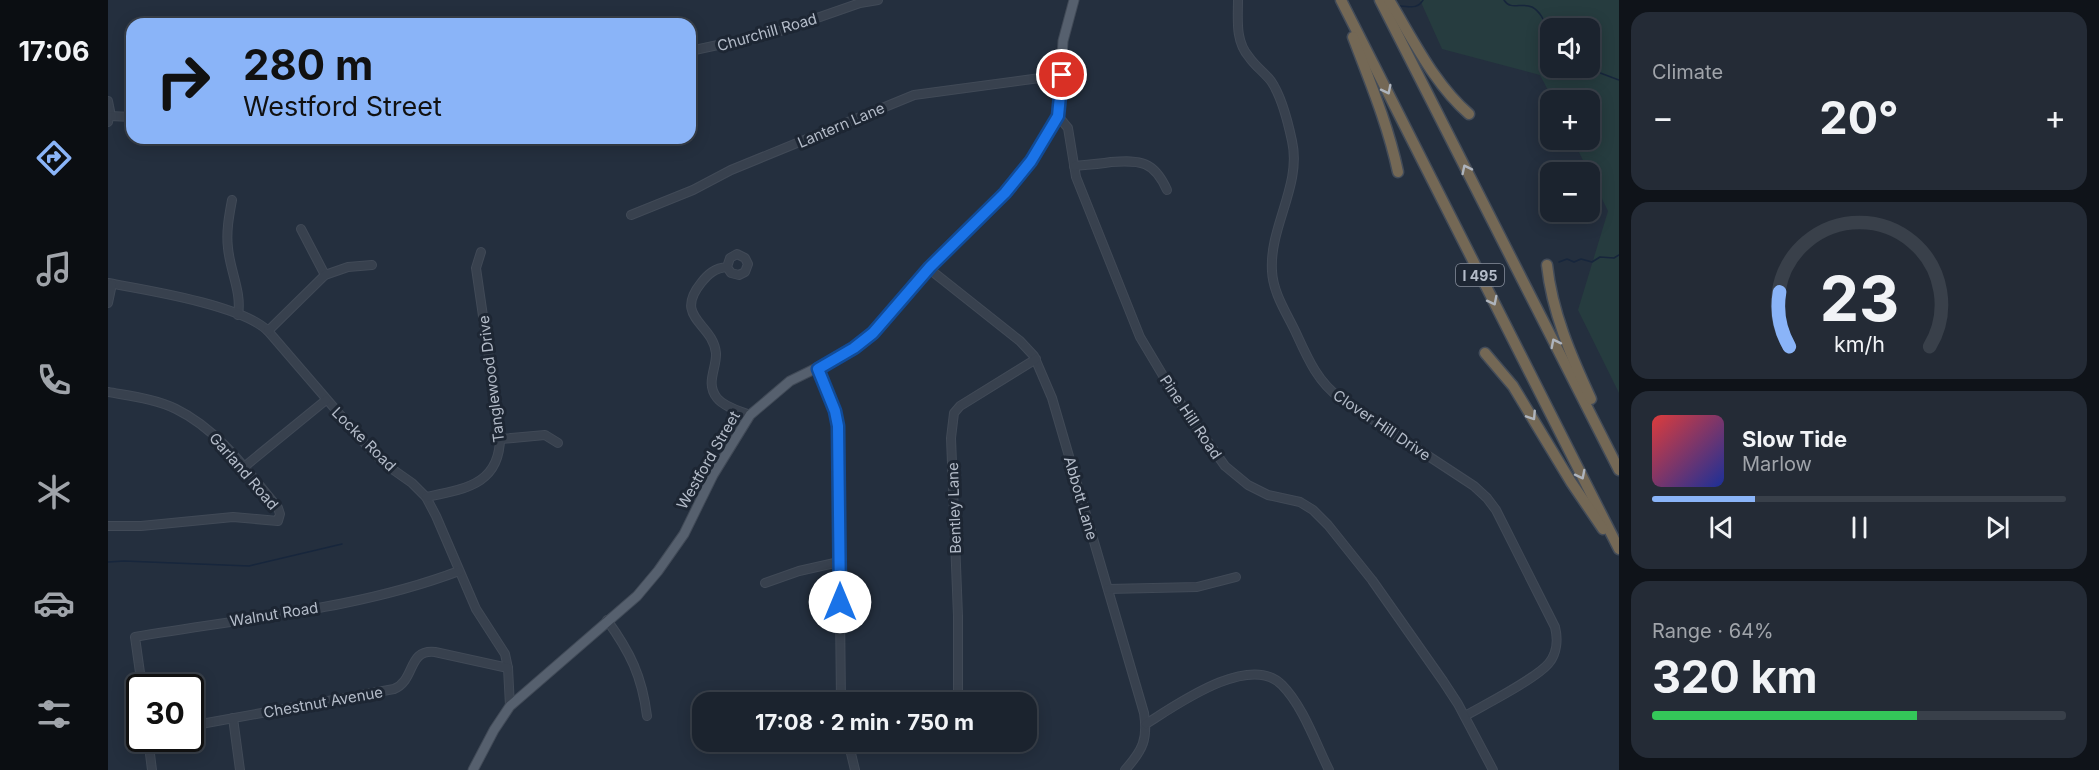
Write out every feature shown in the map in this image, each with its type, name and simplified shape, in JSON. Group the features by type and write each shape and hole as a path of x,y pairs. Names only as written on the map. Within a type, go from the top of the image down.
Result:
{"highway":[{"path":"1340,0 1377,97 1398,172"},
{"name":"I 495","path":"1340,0 1619,550"},
{"name":"I 495","path":"1380,0 1619,470"},
{"path":"1389,0 1440,84 1468,114"},
{"path":"1547,265 1563,334 1619,462"},
{"path":"1485,353 1513,386 1588,508 1619,550"}],"main road":[{"name":"Westford Street","path":"473,770 494,730 510,706 637,596 666,561 684,534 722,459 750,415 790,381 818,369 854,348 873,333 928,268 1005,193 1031,161 1058,116 1064,31 1074,0"}],"street":[{"name":"Churchill Road","path":"696,50 774,33 860,3 878,0"},
{"name":"Clover Hill Drive","path":"1238,0 1238,23 1242,46 1246,55 1273,85 1292,142 1293,168 1274,248 1272,270 1276,292 1309,361 1324,384 1340,398 1474,486 1487,498 1499,515 1555,627 1556,650 1544,669 1465,716"},
{"name":"Lantern Lane","path":"631,215 693,190 731,170 914,95 1062,75"},
{"path":"108,101 109,119 126,118"},
{"name":"Pine Hill Road","path":"1058,116 1068,129 1074,166 1097,233 1140,338 1173,394 1225,466 1248,485 1268,495 1300,502 1313,510 1328,525 1407,629 1465,716 1493,770"},
{"path":"1074,166 1142,162 1155,171 1167,190"},
{"path":"232,200 228,248 239,297 238,315"},
{"path":"301,229 325,275"},
{"name":"Tanglewood Drive","path":"426,497 467,489 488,475 497,460 501,439 476,268 481,252"},
{"path":"268,331 315,282 325,275 348,267 372,265"},
{"path":"727,267 715,270 705,278 693,293 690,307 715,348 711,380 716,396 724,403 750,415"},
{"name":"Abbott Lane","path":"928,268 1020,341 1036,359 1052,398 1146,724"},
{"path":"108,303 110,284"},
{"name":"Locke Road","path":"110,284 200,302 258,323 268,331 326,400 385,464 412,483 426,497 476,609 505,654 510,706"},
{"name":"Bentley Lane","path":"958,692 958,616 951,425 954,413 960,406 1036,359"},
{"path":"818,369 835,411 838,426 841,692"},
{"name":"Garland Road","path":"108,392 163,404 176,409 205,427 244,467 278,508 280,514 278,521 233,517 141,526 108,526"},
{"path":"244,467 326,400"},
{"path":"501,439 544,435 558,443"},
{"path":"765,583 839,562"},
{"name":"Walnut Road","path":"140,674 135,637 362,599 422,585 459,571"},
{"path":"1108,590 1197,587 1236,577"},
{"path":"607,620 627,649 636,669 647,716"},
{"name":"Chestnut Avenue","path":"204,723 394,689 402,685 418,655 425,652 435,652 508,668"},
{"path":"1127,769 1144,744 1146,724 1222,681 1255,673 1266,674 1284,686 1296,704 1329,770"},
{"path":"233,718 240,770"},
{"path":"150,752 152,770"},
{"path":"851,752 855,770"}],"green space":[{"path":"1420,0 1619,0 1619,393 1578,310 1608,211 1600,195 1600,162 1584,162 1578,150 1600,150 1600,90 1548,90 1542,78 1600,78 1600,18 1540,18 1540,75 1442,49"}],"waterway":[{"path":"1400,6 1415,6 1423,0"},
{"path":"1504,0 1513,6 1532,7 1543,18"},
{"path":"1600,73 1619,80"},
{"path":"1559,262 1567,259 1574,262 1581,259 1592,262 1600,257 1614,258 1619,255"},
{"path":"108,562 249,566 342,544"}],"route":[{"path":"840,602 838,426 835,411 818,369 854,348 873,333 950,245 1005,193 1031,161 1058,116 1062,75"}]}
